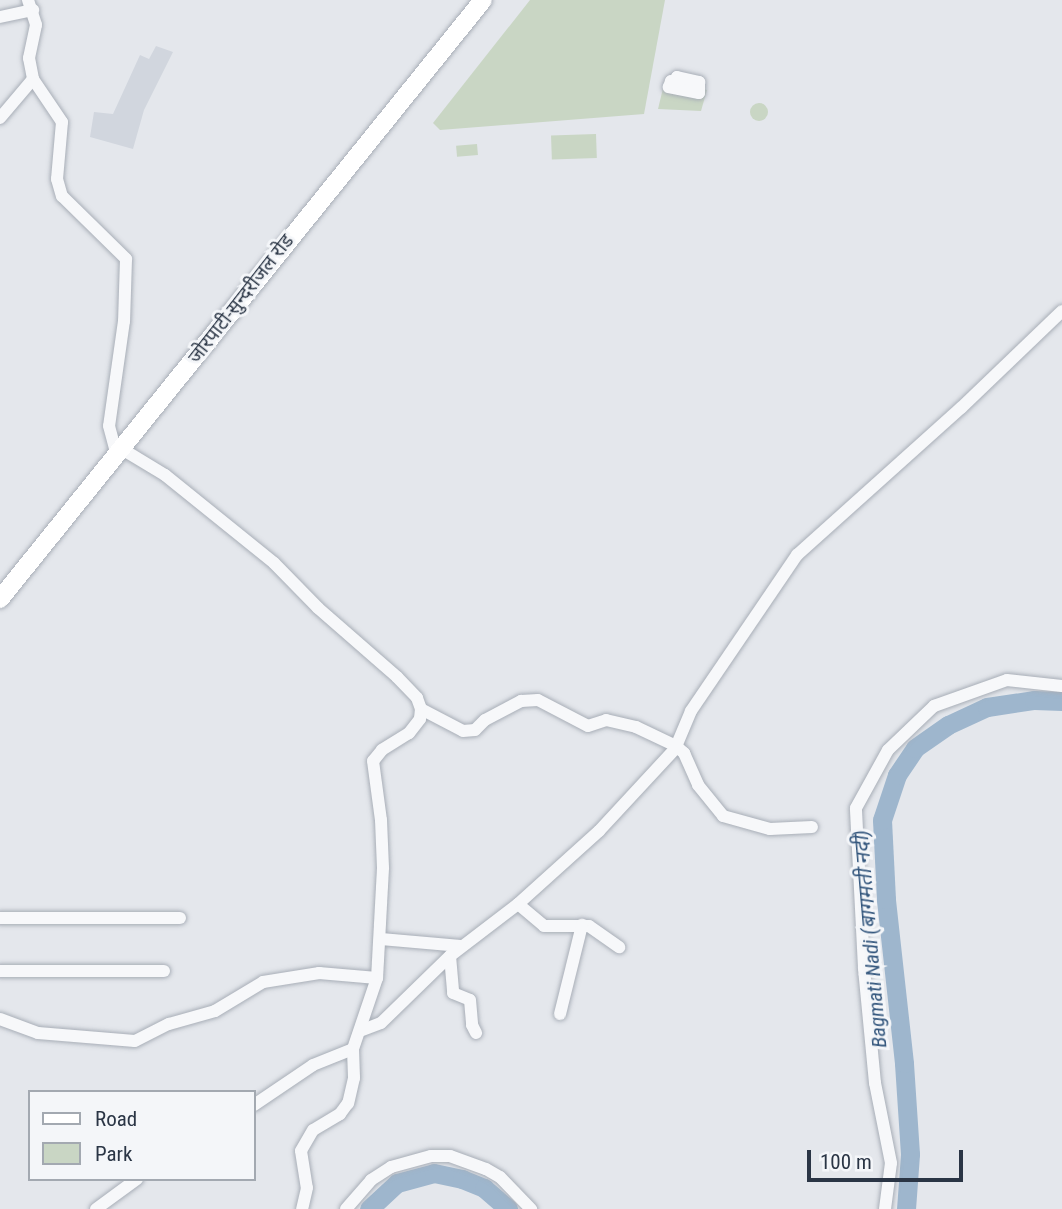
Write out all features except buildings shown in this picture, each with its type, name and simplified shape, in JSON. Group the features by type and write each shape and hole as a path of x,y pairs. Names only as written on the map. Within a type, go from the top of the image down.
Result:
{"main road":[{"name":"जोरपाटी-सुन्दरीजल रोड","path":"0,599 120,453 337,178 484,0"}],"street":[{"path":"0,17 31,5 36,25 29,58 33,79 62,122 57,178 62,196 126,259 124,321 108,426 120,453 165,475 275,563 318,608 397,677 417,698 421,709 420,719 409,733 382,750 373,761 381,820 381,939 377,978 354,1049 354,1078 348,1103 340,1114 313,1130 301,1151 307,1188 302,1209"},
{"path":"0,118 33,79"},
{"path":"359,1031 381,1023 461,946 518,904 599,831 676,746 691,711 797,555 961,408 1062,311"},
{"path":"885,1209 891,1163 875,1083 856,808 888,750 934,706 1007,680 1062,686"},
{"path":"421,709 463,731 475,730 485,720 521,701 538,700 588,726 606,720 636,727 676,746 684,753 698,785 723,816 770,829 812,827"},
{"path":"518,904 544,926 589,926 619,947"},
{"path":"0,918 180,918"},
{"path":"560,1014 582,925"},
{"path":"381,939 461,946"},
{"path":"450,956 453,993 470,1000 476,1033"},
{"path":"0,971 164,971"},
{"path":"0,1019 38,1033 135,1041 169,1024 215,1011 263,982 319,973 377,978"},
{"path":"256,1104 313,1065 354,1049"},
{"path":"346,1209 371,1180 391,1167 431,1156 450,1156 500,1177 531,1209"},
{"path":"96,1209 134,1181"}],"shaded area":[{"path":"156,46 173,52 144,110 133,149 90,137 94,112 113,114 140,55 149,59"}],"green space":[{"path":"530,0 665,0 644,114 440,130 433,123"},
{"path":"665,80 707,90 701,111 658,109"},
{"path":"755,103 763,103 768,112 766,119 755,121 750,116 750,108"},
{"path":"596,134 597,158 552,160 551,136"},
{"path":"477,144 478,155 457,157 456,146"}],"waterway":[{"name":"Bagmati Nadi (बागमती नदी)","path":"906,1209 910,1154 904,1063 886,899 882,820 897,775 915,748 948,725 987,707 1034,700 1062,701"},
{"name":"Bagmati Nadi (बागमती नदी)","path":"369,1209 397,1183 434,1173 462,1179 484,1188 508,1209"}]}
